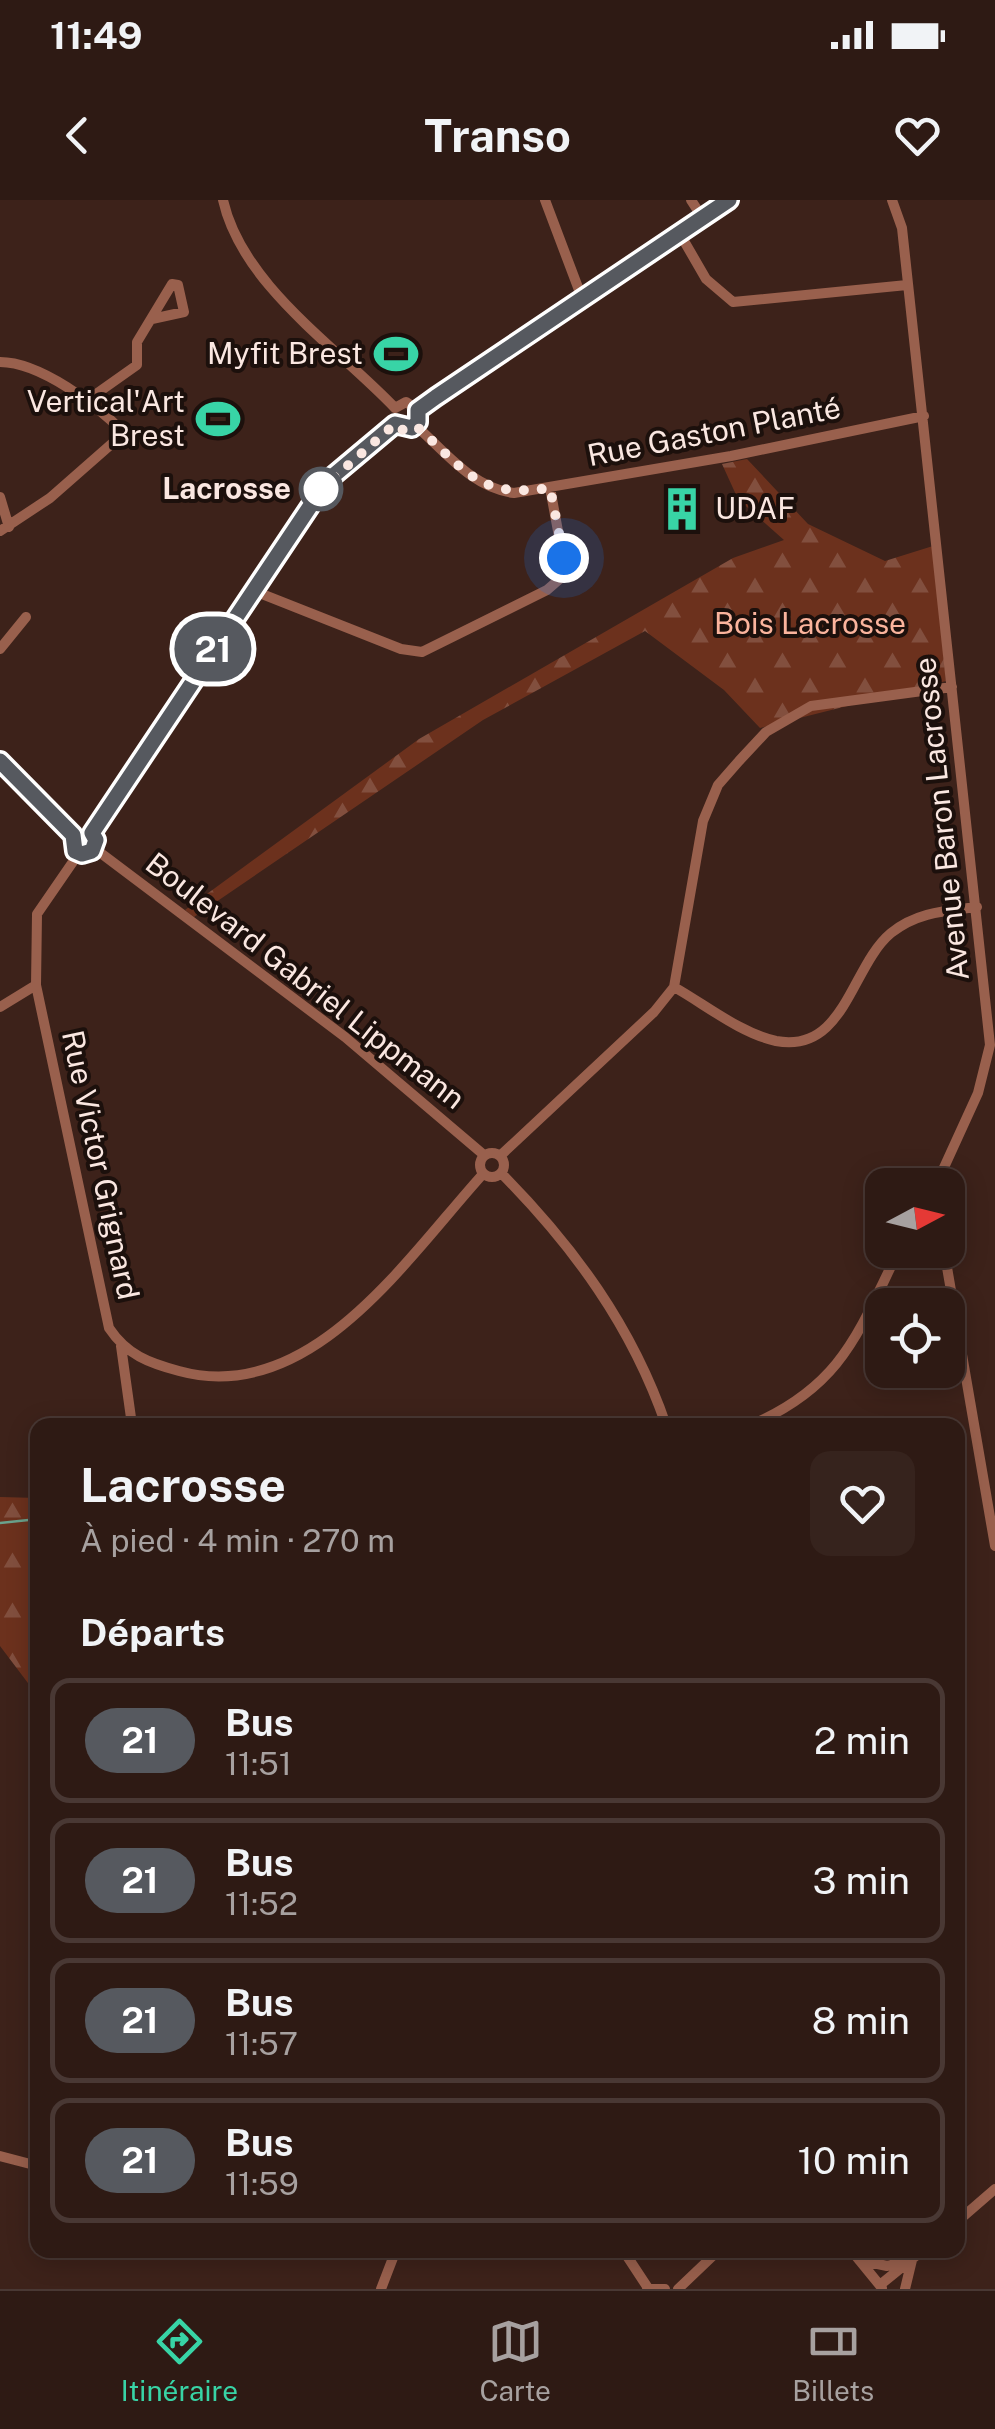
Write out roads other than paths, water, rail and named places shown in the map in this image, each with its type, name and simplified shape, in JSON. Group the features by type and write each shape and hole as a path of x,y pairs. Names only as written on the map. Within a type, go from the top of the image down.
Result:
{"street":[{"path":"92,833 82,829 73,835 71,844 78,854 94,848 92,833 327,481 395,424 396,408 255,270 232,232 222,200"},
{"path":"545,200 582,298"},
{"path":"691,200 702,217"},
{"path":"395,424 403,430 416,426 418,410 729,200"},
{"name":"Avenue Baron Lacrosse","path":"892,200 902,228 924,416 990,1045 978,1093 944,1168"},
{"path":"680,234 706,279 733,302 907,285"},
{"path":"83,396 96,394 137,365 138,342 152,319"},
{"path":"0,362 19,363 83,396 124,433 4,530"},
{"path":"396,408 410,403 418,410"},
{"name":"Rue Gaston Planté","path":"416,426 485,486 514,493 924,416"},
{"path":"252,590 400,648 430,650 547,590 562,577 564,558 550,488"},
{"path":"0,497 4,530"},
{"path":"0,650 26,617"},
{"path":"502,1172 495,1177 483,1174 480,1162 484,1156 500,1156 654,1012 674,987 703,822 718,785 739,761 766,732 811,706 952,687"},
{"path":"0,761 73,835"},
{"name":"Boulevard Gabriel Lippmann","path":"94,848 345,1037 484,1156"},
{"name":"Rue Victor Grignard","path":"78,854 37,914 36,985 109,1328 121,1346 146,1362 209,1380 257,1374 332,1338 483,1174"},
{"path":"674,987 750,1031 778,1041 810,1040 832,1022 891,933 923,914 977,907"},
{"path":"0,1007 36,985"},
{"path":"500,1156 502,1172 551,1223 593,1279 638,1354 663,1418"},
{"path":"767,1418 798,1403 840,1362 890,1268"},
{"path":"947,1268 995,1546"},
{"path":"121,1346 131,1418"},
{"path":"0,2156 30,2164"},
{"path":"965,2214 995,2189"},
{"path":"381,2289 393,2258"},
{"path":"629,2258 648,2288 665,2289"},
{"path":"678,2289 711,2258"},
{"path":"860,2260 887,2266 912,2259"},
{"path":"885,2288 906,2284 912,2259"},
{"path":"885,2288 912,2259"},
{"path":"860,2260 885,2288"}],"waterway":[{"path":"0,1523 30,1520"}],"place":[{"name":"Myfit Brest","path":"396,354"},
{"name":"Vertical'Art Brest","path":"218,419"},
{"name":"Lacrosse","path":"321,489"},
{"name":"UDAF","path":"682,509"}],"park label":[{"name":"Bois Lacrosse","path":"810,624"}]}
